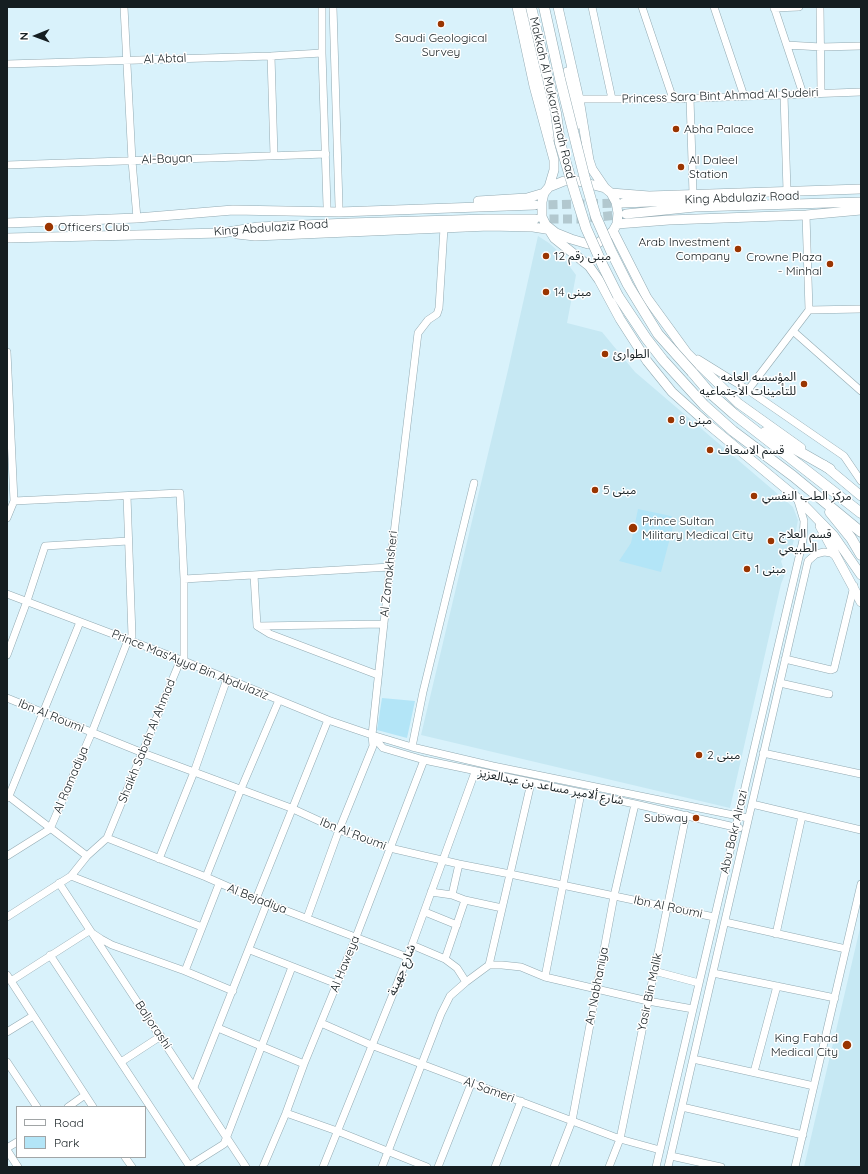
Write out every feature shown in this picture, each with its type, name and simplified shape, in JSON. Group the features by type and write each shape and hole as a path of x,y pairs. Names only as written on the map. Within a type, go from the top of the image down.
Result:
{"highway":[{"path":"523,7 544,101 560,143"},
{"name":"Makkah Al Mukarramah Road","path":"531,7 556,113 560,143 586,228 618,296 646,338 663,360 704,405 733,431 861,532"},
{"name":"Makkah Al Mukarramah Road","path":"544,7 576,146 596,217 628,285 658,334 709,392 734,414 861,512"},
{"path":"734,414 830,470"},
{"path":"819,498 851,538 861,555"}],"main road":[{"path":"517,7 534,86 554,160 554,170 541,208 542,217 550,228 554,238 589,266 599,280 620,319 646,361 672,392 709,425 796,497 834,536 861,575"},
{"path":"552,7 569,80 574,112 576,146"},
{"path":"222,233 255,236 444,228 533,227 550,228 571,239 588,244 598,243 604,240 615,228 618,213 616,202 592,169 589,160 580,99 558,7"},
{"path":"233,210 434,203 527,198 564,181 574,180 608,190 649,196 861,189"},
{"name":"King Abdulaziz Road","path":"623,203 861,194"},
{"name":"King Abdulaziz Road","path":"626,214 695,207 861,202"},
{"name":"King Abdulaziz Road","path":"7,223 137,218 233,210 339,212 534,205"},
{"path":"615,228 670,220 806,215 861,210"},
{"name":"King Abdulaziz Road","path":"7,238 222,233 258,227 341,223 535,219"},
{"path":"615,228 647,298 687,353 738,403 830,470 861,496"},
{"path":"620,319 610,283 610,275 615,270 624,269 638,281"},
{"path":"812,513 854,586 861,602"}],"street":[{"path":"124,7 128,60 132,161 137,218"},
{"path":"322,7 327,206"},
{"path":"333,7 339,206"},
{"path":"592,7 612,99"},
{"path":"642,7 673,99"},
{"path":"714,7 744,96"},
{"path":"799,7 774,7 803,94"},
{"path":"820,7 822,94"},
{"path":"787,46 861,46"},
{"name":"Al Abtal","path":"7,64 322,54"},
{"path":"271,56 274,156"},
{"name":"Princess Sara Bint Ahmad Al Sudeiri","path":"580,99 673,99 861,92"},
{"path":"784,95 787,191"},
{"path":"690,98 693,194"},
{"name":"Al-Bayan","path":"7,165 326,154"},
{"path":"748,390 809,310 806,215"},
{"name":"Al Zamakhsheri","path":"307,918 339,830 373,746 372,735 378,675 418,333 428,320 437,314 439,308 444,228"},
{"path":"809,310 861,308"},
{"path":"793,331 861,391"},
{"path":"7,352 14,502 7,517"},
{"path":"687,353 748,390 844,456 861,481"},
{"path":"412,747 423,692 474,483"},
{"path":"14,502 180,493 184,579 184,661"},
{"name":"Al Ramadiya","path":"7,856 50,829 92,732 128,640 132,636 127,496"},
{"name":"Abu Bakr Alrazi","path":"656,1167 803,540 804,521 796,497"},
{"path":"7,654 27,601 45,546 128,541"},
{"name":"Abu Bakr Alrazi","path":"668,1167 808,561 813,555 824,552 831,553 837,557"},
{"path":"184,579 390,567"},
{"path":"254,575 257,626"},
{"path":"785,659 833,670 854,586"},
{"name":"Prince Mas'Ayyd Bin Abdulaziz","path":"7,594 184,661 328,720 372,735 412,747 514,770 738,816"},
{"path":"80,622 8,796 87,856"},
{"path":"257,626 384,624"},
{"path":"257,626 270,634 378,675"},
{"name":"Shaikh Sabah Al Ahmad","path":"7,917 71,876 87,856 107,838 178,666 184,661"},
{"path":"159,859 194,772 227,679"},
{"path":"780,683 829,694"},
{"name":"Ibn Al Roumi","path":"7,698 143,753 291,808 339,830 390,848 443,861 714,917"},
{"path":"206,877 279,700"},
{"path":"256,899 291,808 328,720"},
{"name":"شارع ألامير مساعد بن عبدالعزيز","path":"372,735 383,748 424,760 475,772 686,815 746,830"},
{"path":"763,753 861,774"},
{"name":"Al Haweya","path":"263,1167 356,938 424,760"},
{"path":"512,779 511,774 514,770"},
{"name":"شارع جهينة","path":"323,1167 425,912 475,772"},
{"path":"489,965 531,783"},
{"path":"545,977 581,793"},
{"name":"An Nabhaniya","path":"554,1167 572,1121 614,896 635,804"},
{"path":"752,804 861,830"},
{"name":"Yasir Bin Malik","path":"609,1167 620,1139 686,815"},
{"path":"738,816 748,818"},
{"path":"776,934 802,816"},
{"name":"Al Bejadiya","path":"107,838 206,877 256,899 407,957"},
{"path":"452,895 459,864"},
{"path":"71,876 202,927"},
{"name":"Baljorashi","path":"59,883 89,931 161,1036 246,1167"},
{"path":"185,971 220,884"},
{"path":"795,1167 861,884"},
{"path":"431,892 452,895 465,900 502,908"},
{"path":"445,959 465,900"},
{"path":"194,1087 250,950 267,903"},
{"path":"425,912 457,925"},
{"path":"725,922 846,949"},
{"path":"92,1106 9,978 89,931 112,945 185,971 233,991"},
{"path":"412,945 445,959 457,968 466,982"},
{"path":"250,950 337,984"},
{"path":"50,955 190,1166 224,1144 260,1046 292,967"},
{"path":"382,1167 421,1064 441,1014 450,996 489,965 514,965 545,977 693,1010"},
{"path":"654,971 699,983"},
{"path":"712,973 834,998"},
{"path":"754,1072 777,986"},
{"path":"7,1032 33,1016"},
{"name":"Al Sameri","path":"321,1024 472,1084 620,1139 660,1150"},
{"path":"218,1028 304,1064"},
{"path":"121,1062 161,1036"},
{"path":"693,1059 814,1086"},
{"path":"7,1062 36,1106"},
{"path":"438,1167 472,1084"},
{"path":"69,1106 85,1095"},
{"path":"495,1167 521,1101"},
{"path":"682,1107 803,1135"},
{"path":"286,1113 337,1131 427,1167"},
{"path":"16,1143 7,1149 18,1167"},
{"path":"670,1156 721,1167"},
{"path":"126,1158 132,1167"}],"shaded area":[{"name":"Prince Sultan Military Medical City","path":"538,236 559,252 576,275 567,323 602,332 635,372 793,507 798,520 792,547 781,561 785,574 781,584 730,808 421,735 508,370"},
{"name":"King Fahad Medical City","path":"861,924 861,1167 804,1167"}],"green space":[{"path":"638,509 671,516 675,519 661,572 619,561 631,543"},
{"path":"382,698 415,701 407,738 377,730"}],"tunnel":[{"path":"535,205 623,203"},
{"path":"536,219 580,219 625,214"}],"place":[{"name":"Saudi Geological Survey","path":"441,24"},
{"name":"Abha Palace","path":"676,129"},
{"name":"Al Daleel Station","path":"681,167"},
{"name":"Officers Club","path":"49,227"},
{"name":"Arab Investment Company","path":"738,249"},
{"name":"مبنى رقم 12","path":"546,256"},
{"name":"Crowne Plaza - Minhal","path":"830,264"},
{"name":"مبنى 14","path":"546,292"},
{"name":"الطوارئ","path":"605,354"},
{"name":"المؤسسه العامه للتأمينات الأجتماعيه","path":"804,384"},
{"name":"مبنى 8","path":"671,420"},
{"name":"قسم الاسعاف","path":"710,450"},
{"name":"مبنى 5","path":"595,490"},
{"name":"مركز الطب النفسي","path":"754,496"},
{"name":"Prince Sultan Military Medical City","path":"633,528"},
{"name":"قسم العلاج الطبيعي","path":"771,541"},
{"name":"مبنى 1","path":"747,569"},
{"name":"مبنى 2","path":"699,755"},
{"name":"Subway","path":"696,818"},
{"name":"King Fahad Medical City","path":"847,1045"}]}
